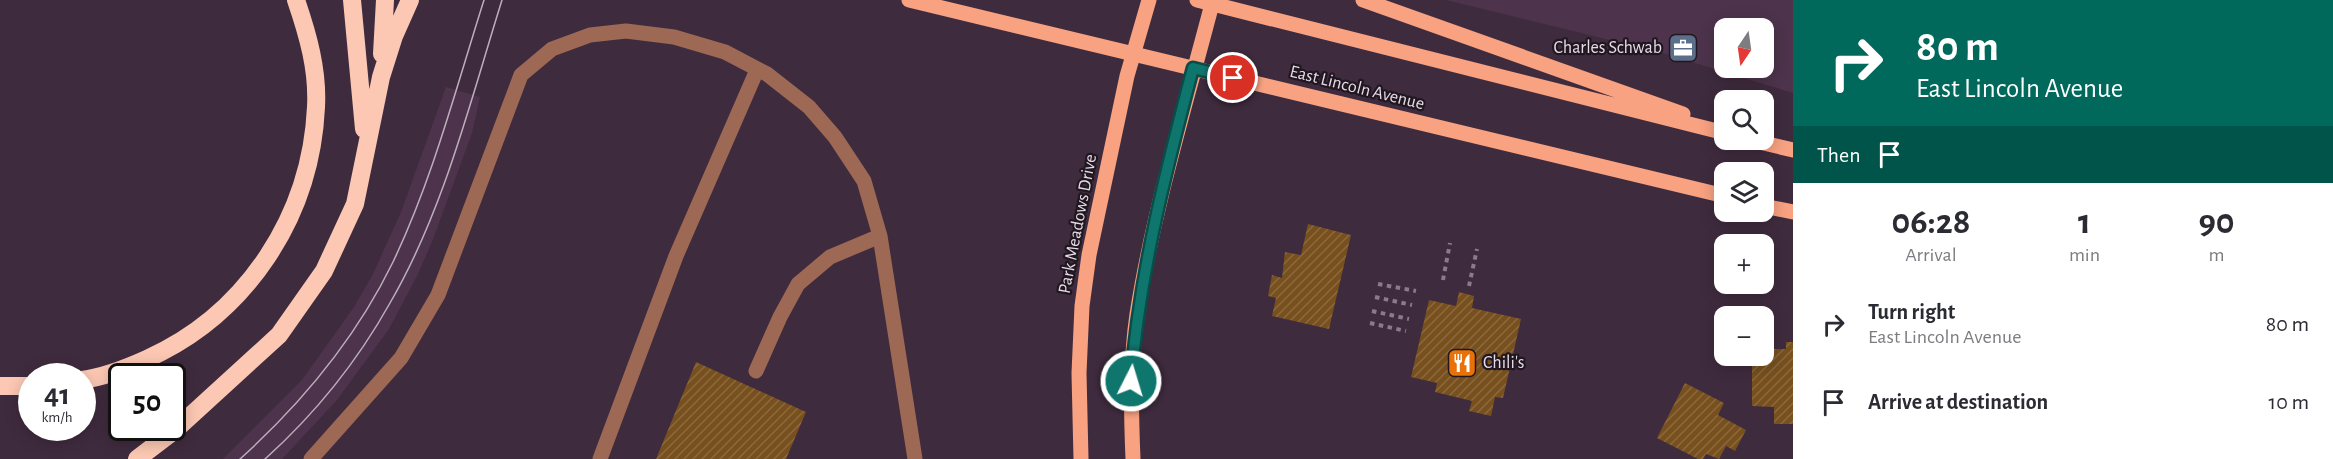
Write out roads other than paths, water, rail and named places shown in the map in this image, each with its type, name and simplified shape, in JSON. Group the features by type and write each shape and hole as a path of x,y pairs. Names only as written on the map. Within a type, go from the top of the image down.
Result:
{"highway":[{"path":"96,376 137,363 168,349 203,327 236,297 261,267 281,236 296,204 314,137 315,70 296,0"},
{"path":"352,0 366,146"},
{"path":"381,77 386,0"},
{"path":"137,459 175,430 279,335 324,271 355,204 381,77 394,36 410,0"},
{"path":"0,386 18,386"}],"main road":[{"name":"East Lincoln Avenue","path":"909,0 1714,193"},
{"name":"Park Meadows Drive","path":"1081,459 1078,394 1082,306 1089,255 1132,54 1149,0"},
{"path":"1364,0 1714,125"},
{"path":"1133,459 1130,395 1137,315 1172,149 1207,2 1714,130"},
{"path":"1774,145 1793,150"},
{"path":"1774,208 1793,212"}],"lane":[{"path":"311,459 401,358 438,295 521,75 552,49 590,34 626,31 674,37 726,52 758,70 809,107 835,137 864,181 880,236 915,459"},
{"path":"600,459 676,256 758,70"},
{"path":"756,371 780,317 798,284 830,257 880,236"}],"tram line":[{"path":"240,459 285,415 326,368 362,317 393,262 420,198 443,132 484,0"},
{"path":"265,459 301,424 334,386 364,346 409,267 441,193 502,0"}],"place":[{"name":"Charles Schwab","path":"1683,48"},
{"name":"Chili's","path":"1462,363"}]}
